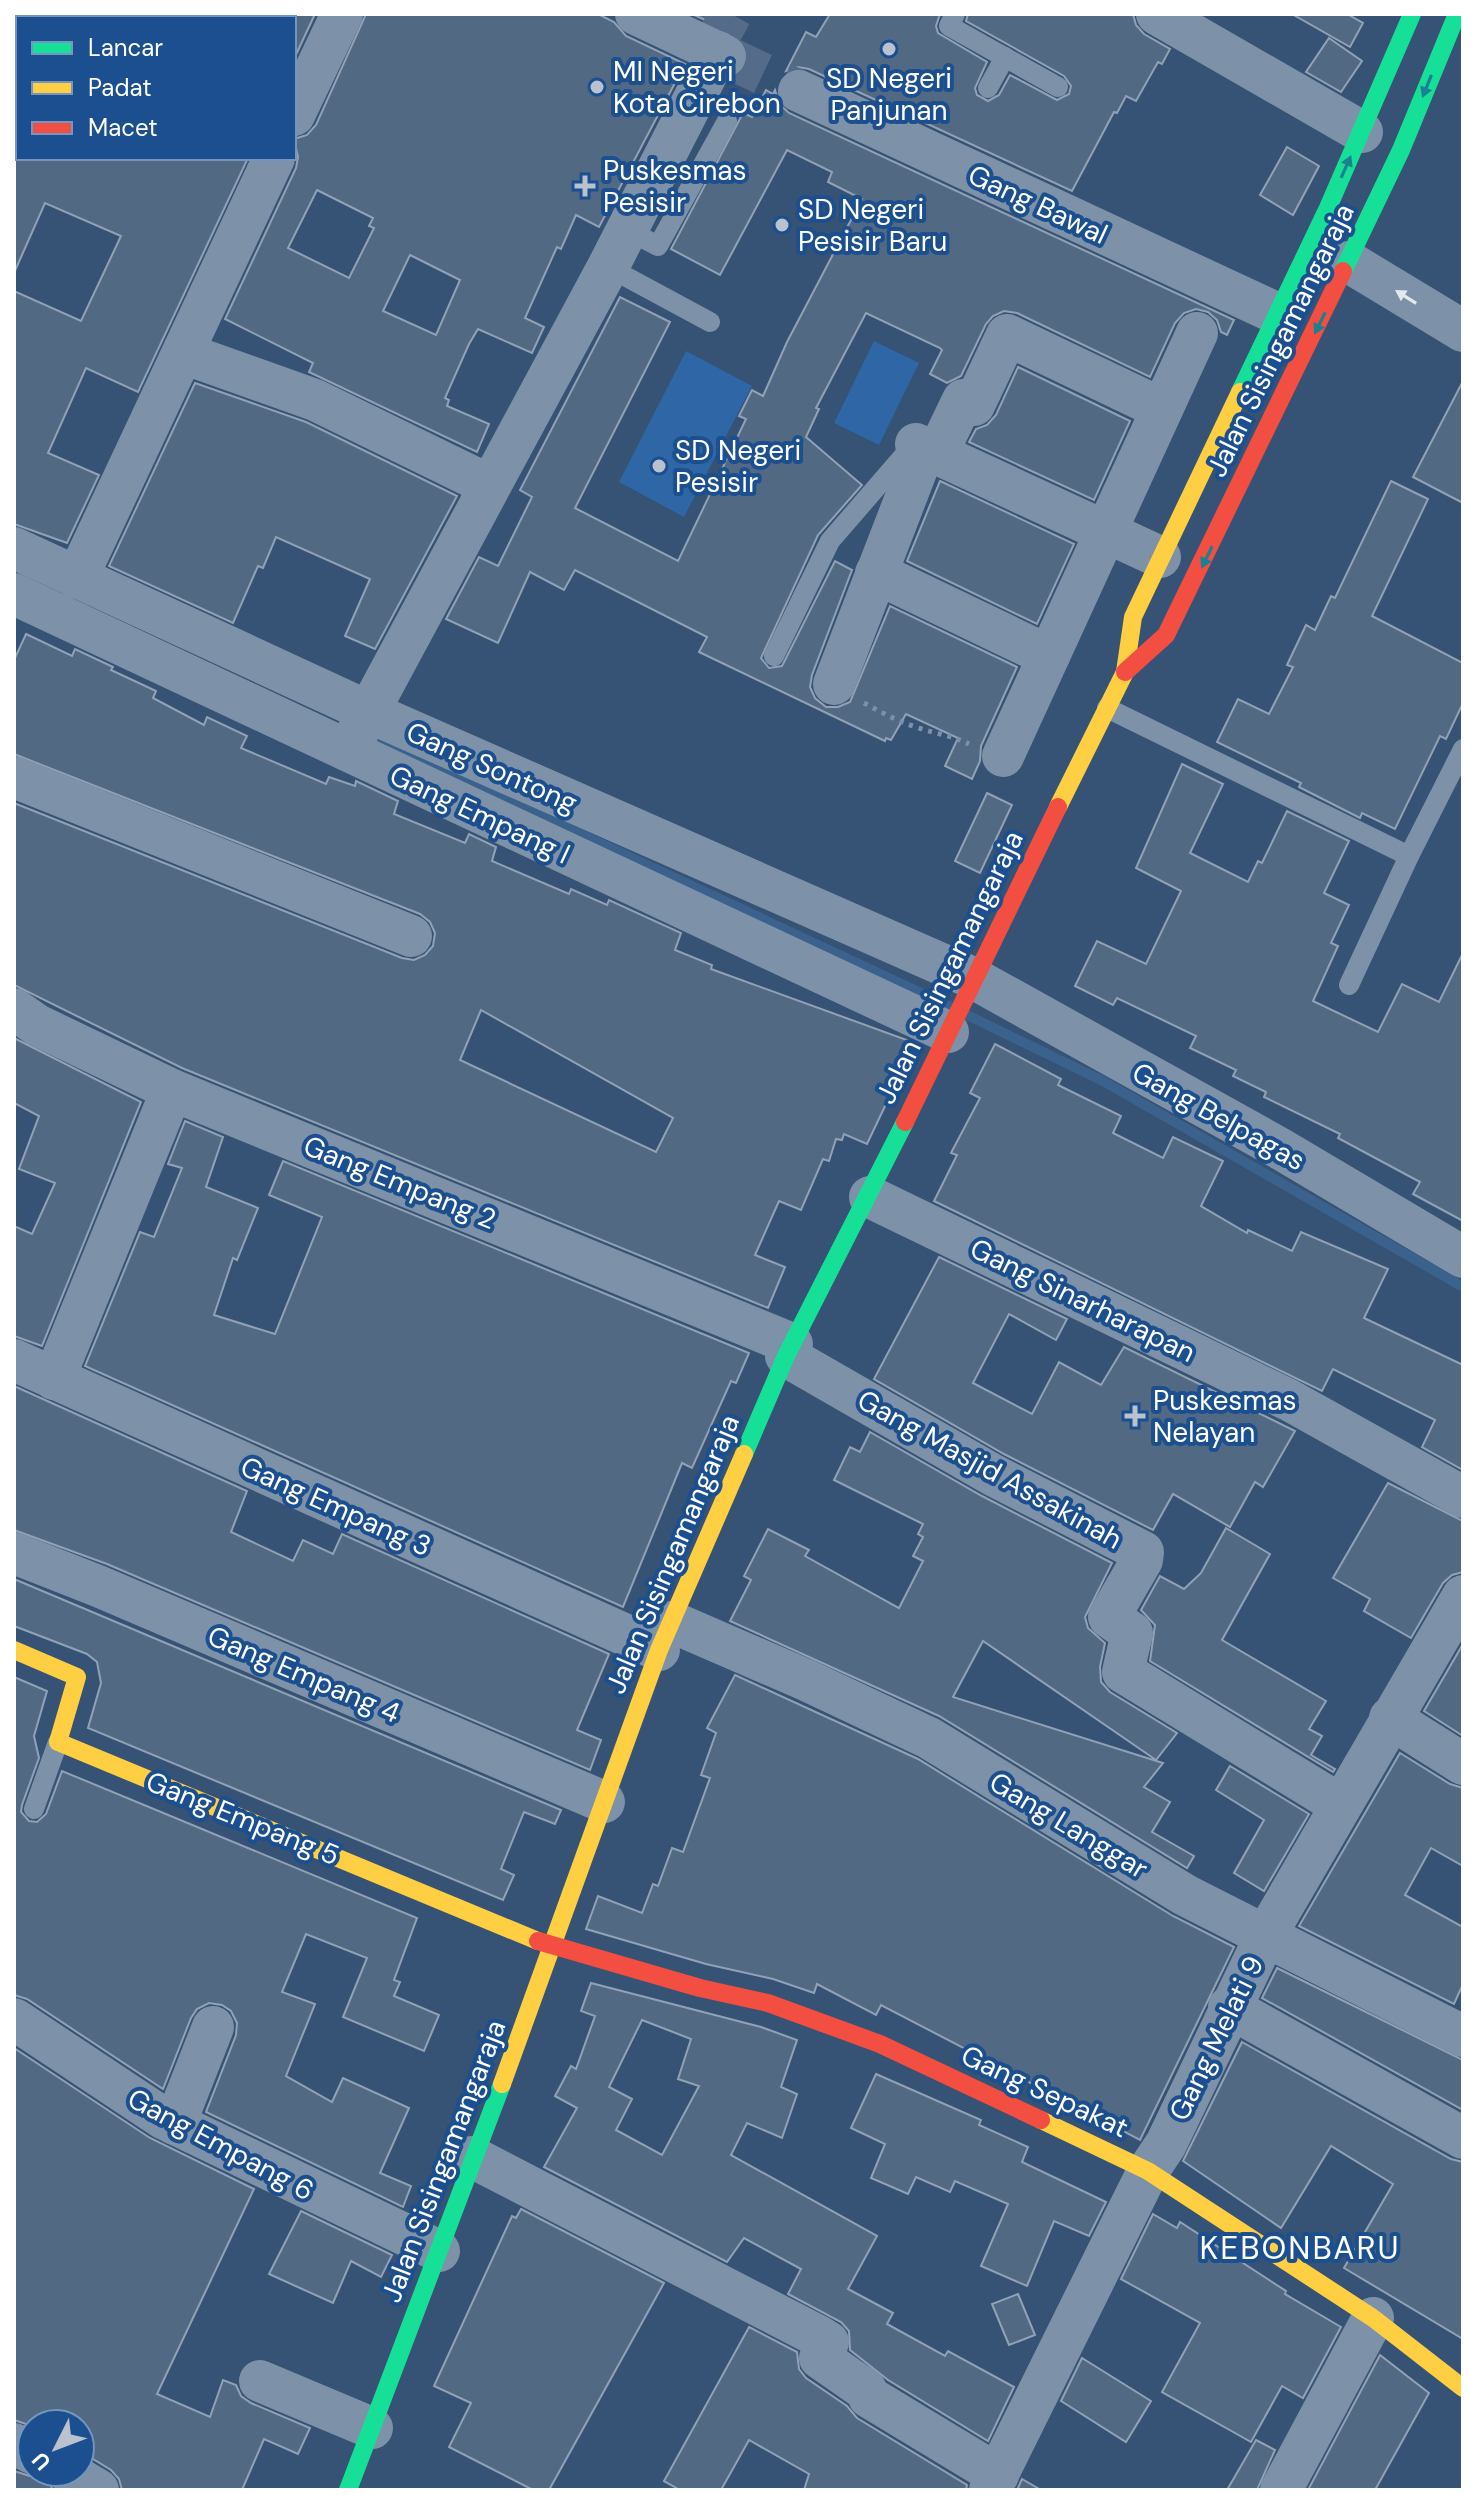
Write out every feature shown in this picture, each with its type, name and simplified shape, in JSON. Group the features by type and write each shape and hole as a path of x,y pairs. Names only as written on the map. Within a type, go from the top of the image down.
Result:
{"main road":[{"name":"Jalan Sisingamangaraja","path":"348,2490 554,1946 598,1800 665,1636 789,1350 870,1197 970,984 1125,672 1133,617 1278,314 1362,132 1412,14"},
{"name":"Jalan Sisingamangaraja","path":"1125,672 1166,635 1349,262 1401,150 1457,14"},
{"path":"14,1650 77,1677 58,1742"},
{"name":"Gang Empang 5","path":"58,1742 554,1946"},
{"name":"Gang Sepakat","path":"554,1946 768,2003 866,2039 1148,2171 1373,2318 1463,2388"}],"street":[{"path":"296,111 342,14"},
{"path":"357,731 608,267 717,51 636,14"},
{"path":"1157,14 1362,132"},
{"name":"Gang Bawal","path":"799,91 1278,314"},
{"path":"14,548 83,596 183,353 273,160"},
{"path":"1349,262 1463,331"},
{"path":"1003,756 1197,333"},
{"path":"834,684 926,449 963,400 974,405 1007,335 1162,409"},
{"path":"183,353 315,400 489,485"},
{"path":"926,449 1160,557"},
{"path":"876,573 1049,656"},
{"name":"Gang Empang I","path":"14,594 83,596 357,731 813,966 950,1027"},
{"name":"Gang Sontong","path":"357,731 970,984"},
{"path":"14,777 411,936"},
{"name":"Gang Belpagas","path":"970,984 1279,1148 1463,1257"},
{"name":"Gang Empang 2","path":"14,1009 37,1025 172,1090 789,1350"},
{"path":"54,1379 172,1090"},
{"name":"Gang Sinarharapan","path":"870,1197 1289,1400 1463,1497"},
{"name":"Gang Masjid Assakinah","path":"789,1350 993,1475 1143,1552 1142,1560 1109,1617 1132,1633 1123,1672 1339,1804"},
{"name":"Gang Empang 3","path":"14,1360 665,1636"},
{"name":"Gang Empang 4","path":"16,1558 185,1622 598,1800"},
{"name":"Gang Melati 9","path":"994,2482 1148,2171 1166,2144 1266,1935 1339,1804 1463,1596"},
{"name":"Gang Langgar","path":"665,1636 806,1680 929,1738 1185,1895 1463,2036"},
{"path":"1390,1718 1463,1764"},
{"path":"1229,2007 1463,2138"},
{"name":"Gang Empang 6","path":"14,2019 122,2093 175,2124 439,2251"},
{"path":"175,2124 213,2027"},
{"path":"472,2157 820,2337 828,2342 820,2358 866,2390 869,2397 894,2415 994,2482"},
{"path":"1281,2490 1373,2318"},
{"path":"260,2381 372,2428"}],"lane":[{"path":"955,14 949,26 1058,87"},
{"path":"988,88 1005,57"},
{"path":"627,230 658,246 727,121"},
{"path":"608,267 710,322"},
{"path":"774,656 830,541 911,445 926,449"},
{"path":"1107,708 1409,856"},
{"path":"1349,985 1463,749"},
{"path":"34,1809 58,1742"}],"path":[{"path":"834,684 894,719 935,733 944,732 995,756 1003,756"}],"shaded area":[{"path":"874,341 919,363 879,445 834,423"},
{"path":"686,351 752,386 684,517 619,482"}],"building":[{"path":"315,14 296,55 296,16"},
{"path":"366,14 598,14 614,22 626,36 685,64 599,227 576,215 561,249 557,247 525,318 544,327 532,353 478,329 469,344 445,398 449,400 447,406 489,424 477,452 309,372 313,363 225,319 296,168 296,138 307,135 316,125","holes":["317,190 373,218 369,226 374,228 349,278 288,248","410,255 460,280 436,335 383,311"]},
{"path":"692,14 719,14 714,24"},
{"path":"830,14 940,14 936,26 938,33 987,62 975,88 977,95 988,101 999,95 1010,75 1057,100 1069,94 1071,86 1064,76 966,21 968,14 1133,14 1136,25 1144,34 1170,49 1162,64 1158,62 1136,101 1126,96 1117,113 1114,112 1072,191 809,69 798,67 786,71 806,32 816,37"},
{"path":"1292,14 1347,14 1363,23 1350,47"},
{"path":"1329,38 1362,61 1341,92 1306,72"},
{"path":"766,90 773,94 775,90 779,104 789,113 1234,320 1227,335 1221,332 1217,320 1208,312 1196,309 1184,313 1175,323 1150,377 1017,313 1004,311 986,324 961,376 947,383 930,374 942,350 940,348 866,313 816,408 819,409 806,437 862,485 818,535 761,658 769,668 782,666 835,561 852,570 812,675 810,687 815,698 826,707 838,707 850,702 890,606 1017,667 981,746 980,761 972,779 945,766 958,738 906,714 891,740 886,738 885,741 699,652 707,637 575,570 564,590 530,572 498,643 446,619 479,557 498,566 532,497 520,490 620,297 670,322 575,508 678,561 746,419 739,416 752,390 763,396 787,342 862,199 828,182 832,172 787,150 720,275 671,249 743,113 752,117"},
{"path":"1287,147 1319,166 1293,215 1260,195"},
{"path":"14,158 247,160 138,392 86,368 48,453 99,475 67,543 14,524 14,291 81,321 121,236 45,203 14,273"},
{"path":"1018,367 1130,421 1094,500 969,442 976,429 987,425 996,415"},
{"path":"1463,381 1463,503 1413,477"},
{"path":"195,383 306,422 457,496 375,649 345,636 370,579 276,537 263,568 258,566 233,623 109,566"},
{"path":"940,481 1074,544 1037,624 907,561"},
{"path":"1391,481 1428,499 1372,616 1463,663 1463,703 1446,739 1440,736 1395,829 1362,813 1360,818 1299,787 1301,783 1217,742 1238,699 1269,714 1293,667 1287,665 1306,625 1315,630 1331,596 1335,598"},
{"path":"26,634 72,656 75,649 156,691 153,698 204,725 207,717 247,736 241,748 326,784 329,777 355,786 356,781 398,801 394,814 465,843 469,834 496,847 492,861 569,894 571,889 607,905 609,900 681,933 675,950 712,965 711,969 915,1043 867,1144 844,1134 842,1140 836,1139 829,1161 823,1159 801,1210 779,1201 755,1255 785,1267 768,1308 182,1068 14,985 14,803 402,958 414,960 425,955 433,946 435,933 430,922 420,914 14,754 14,660","holes":["481,1010 673,1118 656,1152 460,1060"]},
{"path":"1182,764 1223,784 1190,853 1248,882 1258,861 1262,863 1287,811 1349,841 1324,893 1349,905 1331,943 1338,946 1313,1001 1378,1032 1402,984 1439,1002 1463,953 1463,1221 1413,1194 1420,1182 1338,1138 1340,1134 1264,1097 1266,1092 1233,1076 1236,1070 1190,1048 1196,1036 1117,998 1113,1005 1075,986 1097,941 1146,964 1181,891 1136,868"},
{"path":"987,793 1012,805 980,873 955,861"},
{"path":"14,1038 141,1102 42,1346 14,1336 14,1226 32,1234 55,1183 19,1169 39,1116 14,1103"},
{"path":"995,1044 1061,1079 1058,1085 1121,1116 1113,1133 1163,1158 1173,1137 1223,1161 1201,1206 1247,1233 1248,1230 1292,1251 1301,1232 1388,1269 1364,1318 1463,1365 1463,1470 1422,1447 1435,1420 1333,1369 1322,1391 934,1201 957,1155 951,1153 980,1098 970,1093"},
{"path":"185,1121 223,1137 206,1187 258,1208 237,1260 233,1258 214,1315 275,1334 322,1217 269,1195 283,1161 749,1353 736,1383 731,1381 692,1468 682,1463 623,1607 85,1366 140,1232 154,1237 182,1168 168,1164"},
{"path":"939,1257 1067,1319 1056,1340 1009,1314 973,1383 1032,1414 1059,1362 1101,1385 1124,1347 1295,1431 1263,1487 1255,1482 1230,1527 1173,1494 1153,1530 1004,1454 874,1379"},
{"path":"14,1386 247,1491 231,1532 293,1561 303,1540 333,1554 342,1534 609,1654 577,1730 601,1740 590,1770 107,1564 14,1530"},
{"path":"870,1432 982,1496 1112,1563 1085,1617 1088,1628 1105,1643 1100,1667 1101,1682 1110,1692 1177,1733 1156,1760 983,1641 953,1697 1163,1763 1144,1787 1170,1802 1152,1832 1194,1856 1187,1868 939,1716 730,1621 751,1580 744,1576 768,1529 809,1550 805,1556 899,1608 923,1561 913,1556 923,1537 918,1534 923,1524 834,1480 850,1447 860,1452"},
{"path":"1388,1483 1463,1521 1463,1572 1452,1575 1443,1583 1411,1638 1364,1611 1370,1599 1333,1578"},
{"path":"1226,1528 1270,1554 1222,1640 1326,1701 1309,1729 1322,1736 1311,1755 1335,1769 1333,1772 1150,1661 1155,1625 1141,1610 1160,1576 1184,1589 1201,1573"},
{"path":"14,1579 561,1810 555,1824 524,1812 501,1869 514,1875 503,1900 88,1728 101,1683 97,1662 87,1654 14,1626"},
{"path":"1463,1644 1463,1736 1424,1711"},
{"path":"735,1675 918,1759 1173,1916 1234,1947 1140,2140 881,2005 876,2015 817,1984 814,1993 586,1929 598,1896 642,1913 653,1884 658,1886 672,1848 683,1852 710,1778 701,1775 716,1733 707,1728"},
{"path":"14,1677 47,1691 34,1736 39,1758 21,1812 29,1821 37,1822 46,1814 62,1771 417,1918 394,1980 400,1982 394,1996 439,2015 424,2051 343,2017 367,1958 306,1934 282,1992 315,2004 286,2076 332,2102 343,2078 409,2108 380,2173 411,2186 403,2207 206,2112 236,2035 237,2023 231,2011 222,2005 209,2003 197,2009 163,2089 27,1999 14,1995"},
{"path":"1400,1753 1450,1784 1463,1788 1463,1866 1431,1848 1405,1895 1463,1927 1463,1984 1454,2004 1299,1926"},
{"path":"1230,1766 1309,1814 1264,1891 1234,1873 1264,1820 1216,1790"},
{"path":"1277,1968 1463,2060 1463,2110 1262,1998"},
{"path":"591,1983 761,2027 797,2040 781,2087 797,2094 782,2138 747,2123 731,2155 877,2236 848,2289 893,2313 887,2324 945,2356 948,2351 1014,2387 988,2441 888,2380 850,2350 849,2331 841,2322 788,2294 801,2269 744,2238 727,2262 544,2167 577,2108 555,2096 571,2066 576,2069 595,2016 581,2011","holes":["642,2020 691,2039 678,2079 699,2086 662,2155 616,2130 632,2099 609,2087"]},
{"path":"1242,2042 1451,2159 1463,2162 1463,2339 1344,2268 1393,2184 1331,2146 1281,2228 1183,2161"},
{"path":"14,2048 150,2138 254,2189 157,2394 210,2417 223,2380 236,2385 241,2396 251,2403 310,2428 298,2454 264,2439 242,2490 122,2490 119,2479 111,2470 96,2461 96,2408 16,2408 14,2420"},
{"path":"876,2074 981,2120 979,2125 1028,2147 1022,2162 1106,2202 1089,2236 1054,2221 1027,2286 981,2266 1008,2204 955,2181 950,2192 916,2177 908,2194 871,2178 885,2144 851,2128"},
{"path":"521,2209 664,2283 549,2490 533,2490 449,2447 471,2403 434,2386 512,2216 516,2218"},
{"path":"301,2211 392,2255 381,2277 351,2261 333,2303 269,2274"},
{"path":"1153,2214 1177,2228 1180,2222 1286,2291 1285,2294 1341,2327 1303,2398 1282,2386 1251,2442 1162,2392 1200,2323 1121,2279"},
{"path":"1018,2294 1035,2335 1009,2345 992,2304"},
{"path":"749,2327 797,2352 799,2369 806,2378 847,2406 857,2418 967,2485 966,2490 804,2490 809,2474 749,2440 721,2490 680,2490 664,2481"},
{"path":"1380,2355 1429,2393 1375,2490 1308,2490"},
{"path":"1082,2358 1151,2401 1126,2442 1061,2401"},
{"path":"1256,2440 1275,2450 1257,2490 1227,2490"},
{"path":"14,2471 16,2488 53,2490 14,2490"},
{"path":"1022,2479 1041,2490 1017,2490"}],"waterway":[{"path":"373,737 949,1006"},
{"path":"967,1015 1103,1081 1463,1287"}],"tunnel":[{"path":"714,45 731,14"},
{"path":"725,56 799,91"}],"traffic: fast":[{"path":"1240,392 1327,210 1412,14"},
{"path":"1343,271 1401,150 1457,14"},
{"path":"744,1454 786,1356 905,1122"},
{"path":"348,2490 502,2084"}],"traffic: slow":[{"path":"1058,807 1125,672 1133,617 1240,392"},
{"path":"502,2084 659,1650 744,1454"},
{"path":"14,1650 77,1677 58,1742 538,1941"},
{"path":"1041,2120 1148,2171 1373,2318 1463,2388"}],"traffic: jam":[{"path":"1125,672 1166,635 1343,271"},
{"path":"905,1122 1058,807"},
{"path":"538,1941 700,1988 768,2003 880,2044 1041,2120"}],"place":[{"name":"SD Negeri Panjunan","path":"889,49"},
{"name":"MI Negeri Kota Cirebon","path":"597,87"},
{"name":"Puskesmas Pesisir","path":"585,186"},
{"name":"SD Negeri Pesisir Baru","path":"782,225"},
{"name":"SD Negeri Pesisir","path":"659,466"},
{"name":"Puskesmas Nelayan","path":"1135,1416"}],"district":[{"name":"KEBONBARU","path":"1300,2248"}]}
